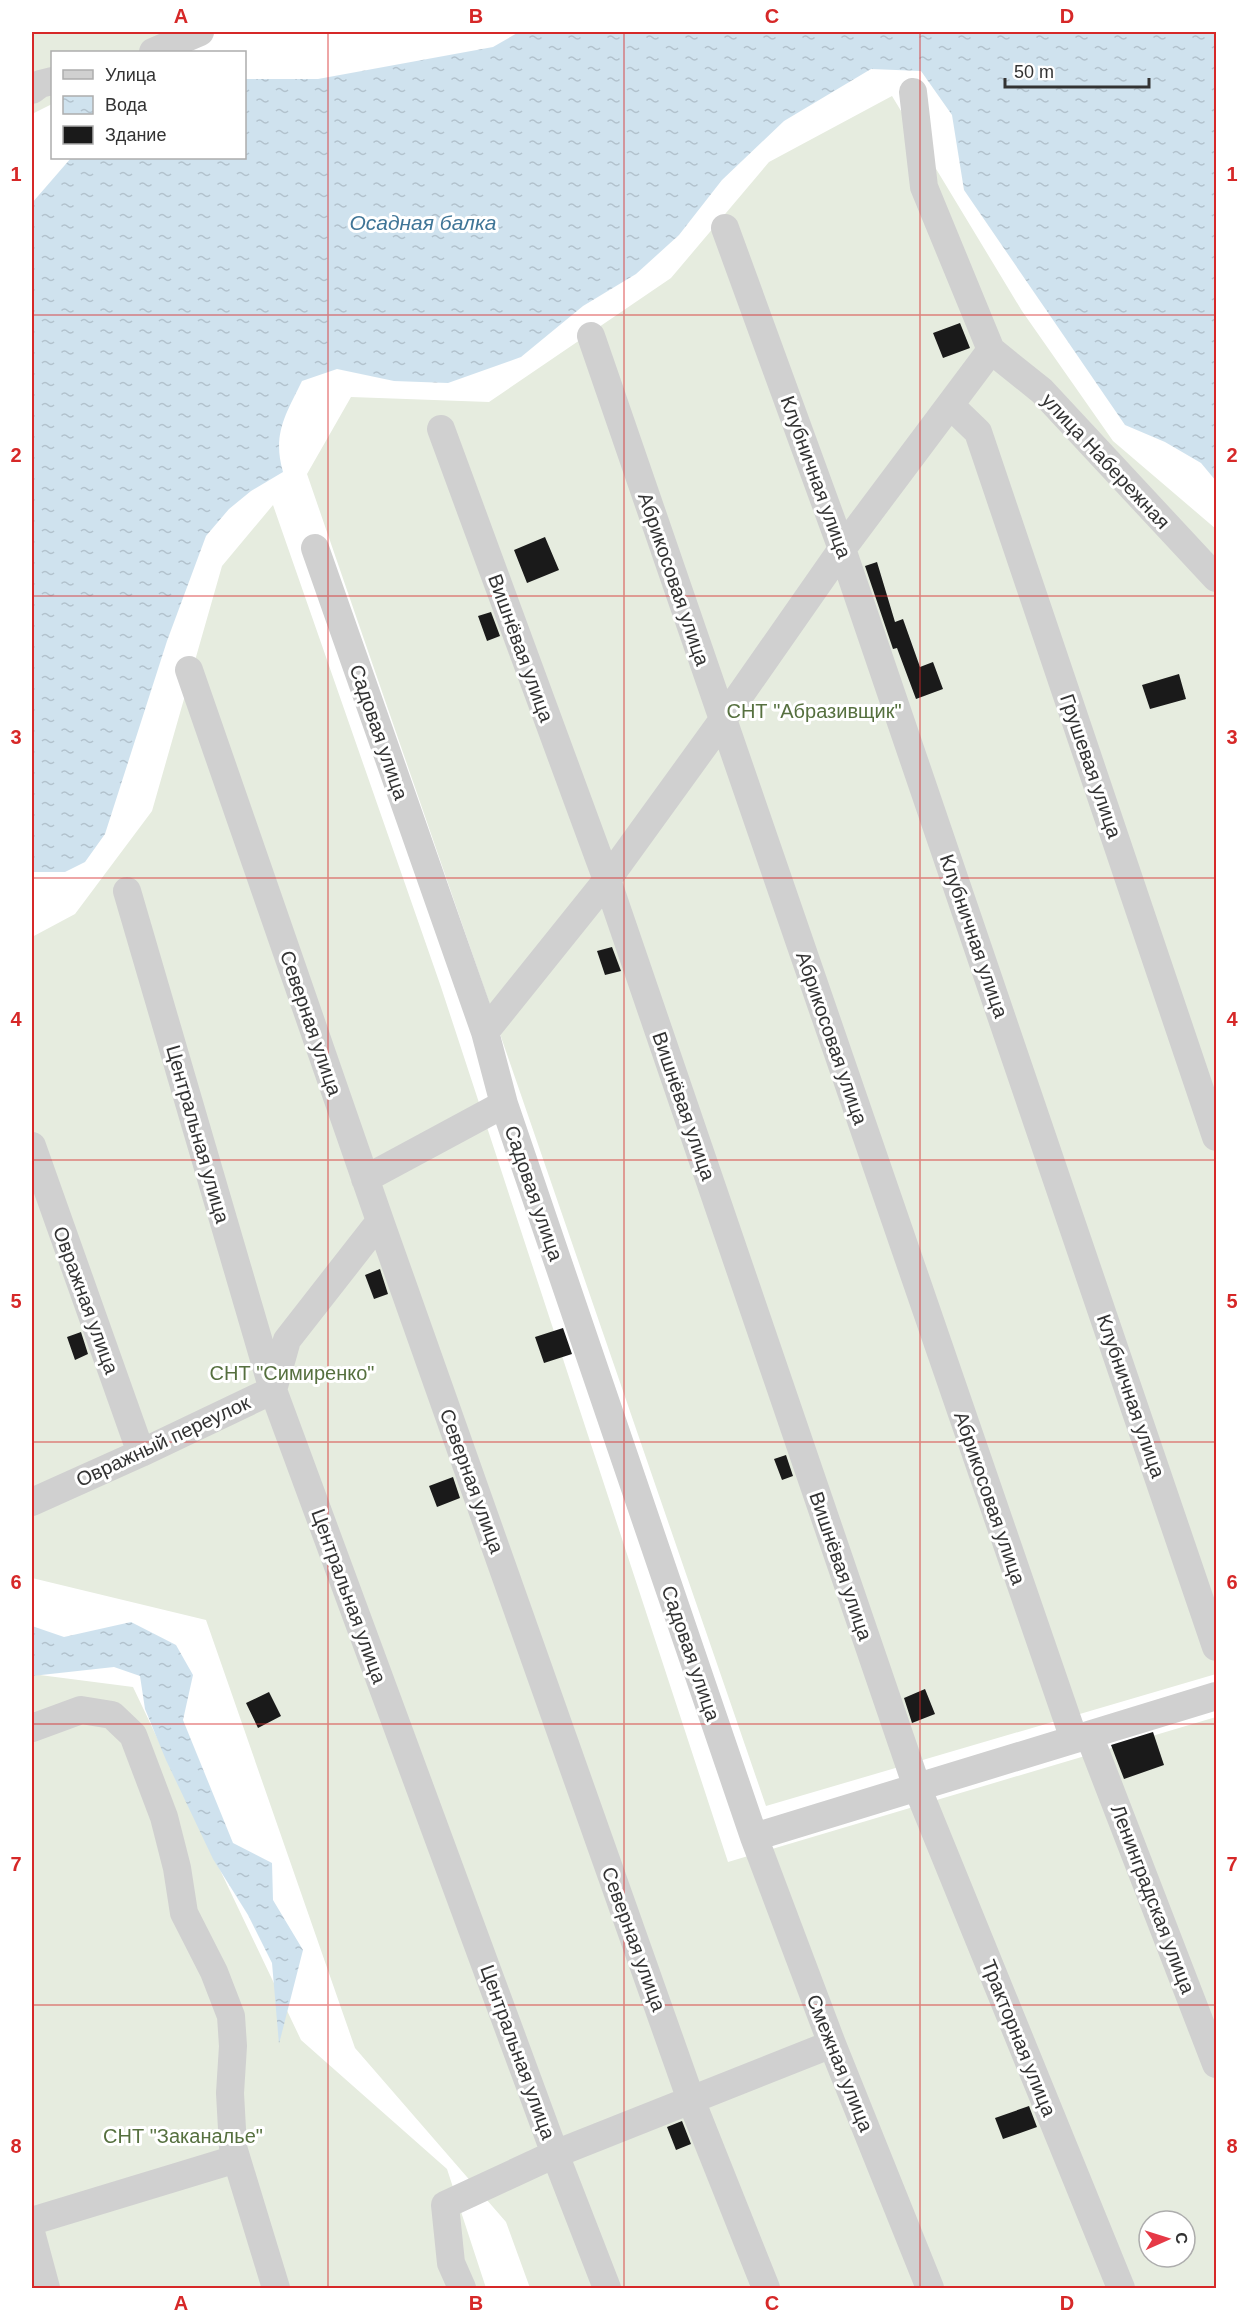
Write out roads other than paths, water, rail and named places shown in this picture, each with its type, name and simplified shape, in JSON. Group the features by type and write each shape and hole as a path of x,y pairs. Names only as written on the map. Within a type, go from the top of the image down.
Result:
{"street":[{"path":"155,51 200,32"},
{"path":"32,90 40,84 51,81"},
{"path":"484,1032 607,880 842,549 991,350 924,187 914,92"},
{"name":"Клубничная улица","path":"726,228 842,549 1216,1647"},
{"name":"Абрикосовая улица","path":"591,336 722,721 1081,1737"},
{"name":"улица Набережная","path":"991,350 1041,391 1211,573"},
{"name":"Грушевая улица","path":"950,405 978,432 1216,1137"},
{"name":"Вишнёвая улица","path":"441,429 607,880 917,1787"},
{"name":"Садовая улица","path":"315,548 484,1032 504,1104 754,1837"},
{"path":"1211,573 1216,599"},
{"name":"Северная улица","path":"189,670 365,1179 691,2100 766,2289"},
{"name":"Центральная улица","path":"127,891 273,1390 555,2154 608,2289"},
{"path":"365,1179 504,1104"},
{"name":"Овражная улица","path":"32,1146 141,1453"},
{"name":"Овражный переулок","path":"32,1502 273,1390 286,1340 380,1221"},
{"path":"754,1837 1216,1696"},
{"path":"32,1728 81,1710 112,1715 133,1735 164,1818 177,1868 184,1913 214,1972 231,2016 232,2147 276,2289"},
{"name":"Ленинградская улица","path":"1081,1737 1216,2064"},
{"name":"Тракторная улица","path":"917,1787 1121,2289"},
{"name":"Смежная улица","path":"754,1837 832,2044 930,2289"},
{"path":"462,2289 451,2263 445,2205 555,2154 832,2044"},
{"path":"32,2222 236,2159"},
{"path":"32,2236 46,2289"}],"water":[{"name":"Осадная балка","path":"519,32 1216,32 1216,481 1201,463 1165,442 1125,425 964,190 952,115 921,71 871,69 784,121 722,180 679,235 636,274 583,306 521,357 448,383 394,381 337,369 302,381 282,425 279,446 283,472 251,491 229,509 206,536 167,641 105,834 85,862 65,872 32,872 32,203 70,159 246,159 246,79 318,79 493,47"},
{"path":"131,1622 176,1645 193,1675 183,1720 233,1843 272,1863 273,1900 303,1950 279,2044 272,1963 248,1915 213,1859 166,1760 145,1709 140,1676 114,1667 32,1676 32,1626 64,1637"}],"park label":[{"name":"СНТ \"Абразивщик\"","path":"814,711"},
{"name":"СНТ \"Симиренко\"","path":"292,1373"},
{"name":"СНТ \"Заканалье\"","path":"183,2136"}]}
